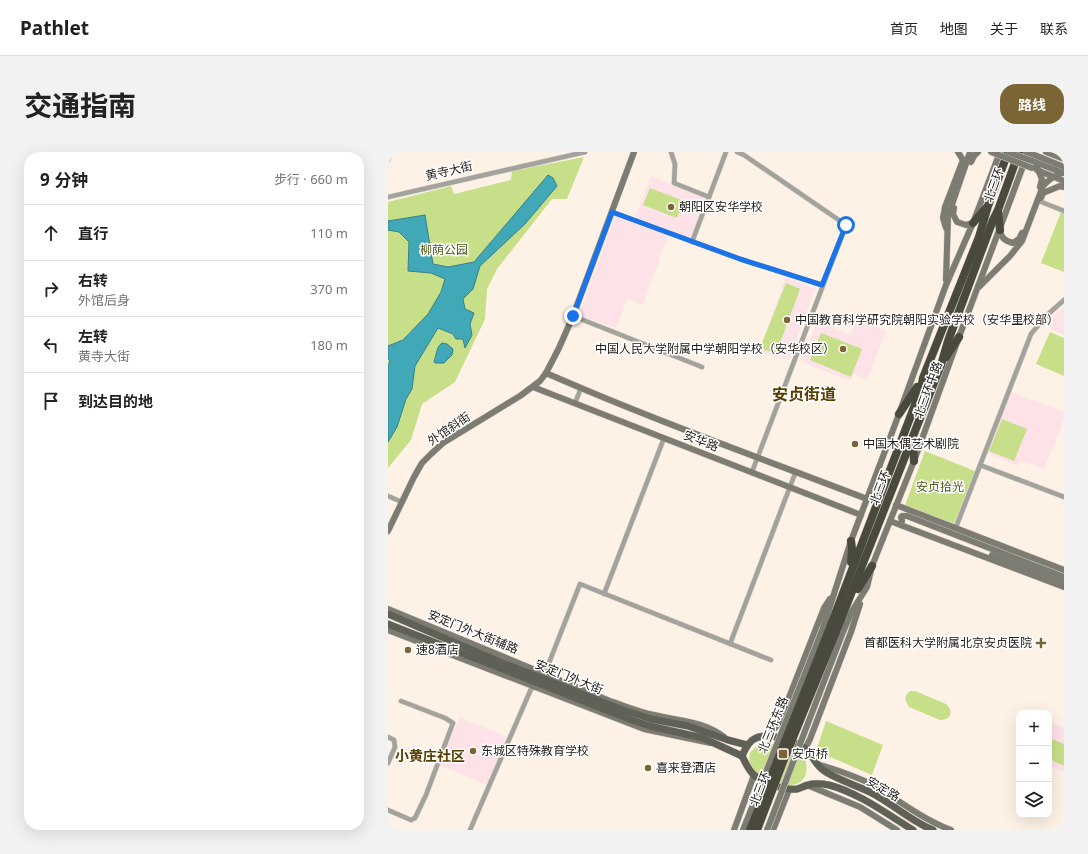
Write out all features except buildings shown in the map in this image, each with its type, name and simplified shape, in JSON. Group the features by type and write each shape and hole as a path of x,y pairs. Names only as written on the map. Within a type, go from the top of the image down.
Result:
{"highway":[{"name":"北三环","path":"757,830 833,631 849,576 921,389 923,378 979,236 988,206 1008,152"},
{"name":"北三环","path":"750,830 833,631 852,595 941,365 948,341 1019,152"},
{"path":"973,223 988,206"},
{"path":"998,210 1000,230"},
{"path":"941,365 959,337"},
{"path":"899,414 923,378"},
{"path":"913,435 914,461"},
{"path":"849,576 852,549 851,541"},
{"path":"852,595 858,589 872,566"}],"main road":[{"name":"安定门外大街","path":"388,614 629,719 650,726 697,736 742,756"},
{"name":"安定门外大街","path":"388,624 623,710 651,719 694,728 747,745"},
{"path":"789,790 762,780 754,775 748,768 742,756 747,745 754,739 768,736 777,737 804,749"},
{"name":"安定路","path":"804,749 810,754 815,764 822,769 839,779 870,792 933,830"},
{"name":"安定路","path":"789,790 802,788 807,785 829,785 863,798 913,830"}],"street":[{"path":"388,160 391,152"},
{"name":"黄寺大街","path":"388,197 585,152"},
{"path":"546,373 573,316 634,152"},
{"path":"671,152 675,164 674,183 709,197"},
{"path":"692,242 726,152"},
{"path":"737,152 744,153 846,225 752,472"},
{"path":"948,235 943,218 945,207 963,160 958,152"},
{"path":"946,285 948,216 970,152"},
{"path":"973,223 966,225 960,224 954,218 953,214 971,162 978,152"},
{"path":"991,152 1064,170"},
{"name":"北三环中路","path":"833,631 835,592 851,541 946,285 973,223 1000,152"},
{"path":"1008,152 1035,162"},
{"path":"1000,230 1001,236 1008,242 1013,243 1019,239 1041,183 1042,179 1035,162 1027,152"},
{"name":"北三环中路","path":"833,631 852,611 867,587 872,566 914,461 1000,230 1027,152"},
{"path":"1035,162 1045,152 1061,156 1064,170"},
{"path":"977,290 1010,256 1022,241 1043,186 1052,177 1064,170"},
{"path":"1039,171 1064,181"},
{"path":"1010,256 1019,250 1025,239 1043,193 1060,186 1064,187"},
{"path":"1040,201 1064,211"},
{"path":"612,212 692,242 822,285"},
{"path":"956,528 1030,334 1046,316 1064,300"},
{"path":"573,316 702,367"},
{"name":"安华路","path":"546,373 758,457 867,498"},
{"name":"外馆斜街","path":"388,531 422,463 436,449 533,387 546,373"},
{"name":"安华路","path":"533,387 861,515"},
{"path":"575,404 581,388"},
{"path":"604,594 664,438"},
{"path":"980,465 1064,497"},
{"path":"730,644 796,471"},
{"path":"388,496 402,502"},
{"path":"896,505 1064,570"},
{"path":"902,521 902,516 926,516"},
{"path":"910,517 1064,577"},
{"path":"891,519 902,521 1064,587"},
{"path":"891,519 1064,583"},
{"path":"984,538 990,549"},
{"path":"470,830 530,689 541,681 580,584 771,660"},
{"path":"804,749 810,739 867,587"},
{"path":"768,736 779,723 824,608 835,592"},
{"name":"安定门外大街辅路","path":"388,609 541,681"},
{"path":"388,630 541,681"},
{"path":"767,830 833,631"},
{"name":"北三环东路","path":"743,830 833,631"},
{"path":"388,810 411,820 415,818 426,795 453,723 445,718 401,701"},
{"path":"388,737 394,740 395,747 388,763"},
{"path":"815,764 861,780 876,787 933,822 951,830"},
{"path":"734,830 754,775"},
{"path":"807,785 860,807 897,830"},
{"path":"773,830 789,790"}],"shaded area":[{"name":"朝阳区安华学校","path":"651,176 707,198 691,239 635,217"},
{"path":"615,215 668,235 643,305 627,299 616,328 579,315"},
{"name":"中国教育科学研究院朝阳实验学校（安华里校部）","path":"786,277 815,289 789,360 759,352"},
{"path":"1064,307 1064,335 1051,329 1054,315"},
{"name":"中国人民大学附属中学朝阳学校（安华校区）","path":"857,319 886,331 867,380 853,374 850,381 802,362 817,322 850,335"},
{"path":"1011,392 1064,412 1064,420 1044,469 1020,460 1018,466 987,453"},
{"name":"东城区特殊教育学校","path":"460,717 507,737 487,785 439,765"},
{"path":"1052,722 1064,728 1064,772 1052,767"}],"green space":[{"name":"柳荫公园","path":"584,157 567,199 552,199 497,269 487,289 485,319 455,382 422,404 411,440 388,468 388,202 451,186 454,194 511,180 512,171"},
{"path":"650,188 684,201 677,218 643,205"},
{"path":"1061,212 1064,213 1064,272 1041,263"},
{"path":"786,283 800,289 776,354 760,348"},
{"path":"1050,332 1064,338 1064,376 1036,364"},
{"path":"821,333 862,349 851,377 810,360"},
{"path":"1002,419 1027,429 1014,461 989,451"},
{"name":"安贞拾光","path":"925,451 975,471 954,524 905,505"},
{"path":"910,691 915,691 946,704 951,712 949,717 944,720 940,720 909,707 905,699"},
{"path":"826,721 883,745 872,775 816,751"},
{"path":"1052,739 1064,744 1064,766 1052,760"},
{"path":"768,742 798,753 805,759 807,768 805,776 800,782 791,785 786,784 762,776 754,770 749,759 750,753 757,745"}],"water":[{"path":"548,175 553,178 557,186 525,224 480,266 473,289 463,299 465,309 474,313 470,324 472,335 465,348 463,339 456,339 453,334 438,328 415,366 412,389 406,399 397,427 388,442 388,366 390,361 388,358 388,346 403,340 428,314 441,292 445,279 431,273 408,271 409,242 399,232 388,230 388,221 425,215 433,264 448,267 474,262"},
{"path":"442,343 447,344 453,349 452,355 444,363 435,363 434,361 438,349"}],"place":[{"name":"朝阳区安华学校","path":"671,207"},
{"name":"中国教育科学研究院朝阳实验学校（安华里校部）","path":"787,320"},
{"name":"中国人民大学附属中学朝阳学校（安华校区）","path":"843,349"},
{"name":"中国木偶艺术剧院","path":"855,444"},
{"name":"首都医科大学附属北京安贞医院","path":"1041,643"},
{"name":"速8酒店","path":"408,650"},
{"name":"东城区特殊教育学校","path":"473,751"},
{"name":"安贞桥","path":"783,754"},
{"name":"喜来登酒店","path":"648,768"}],"district":[{"name":"安贞街道","path":"804,394"},
{"name":"小黄庄社区","path":"430,756"}],"route":[{"path":"573,316 612,212 740,259 822,285 846,225"}]}
